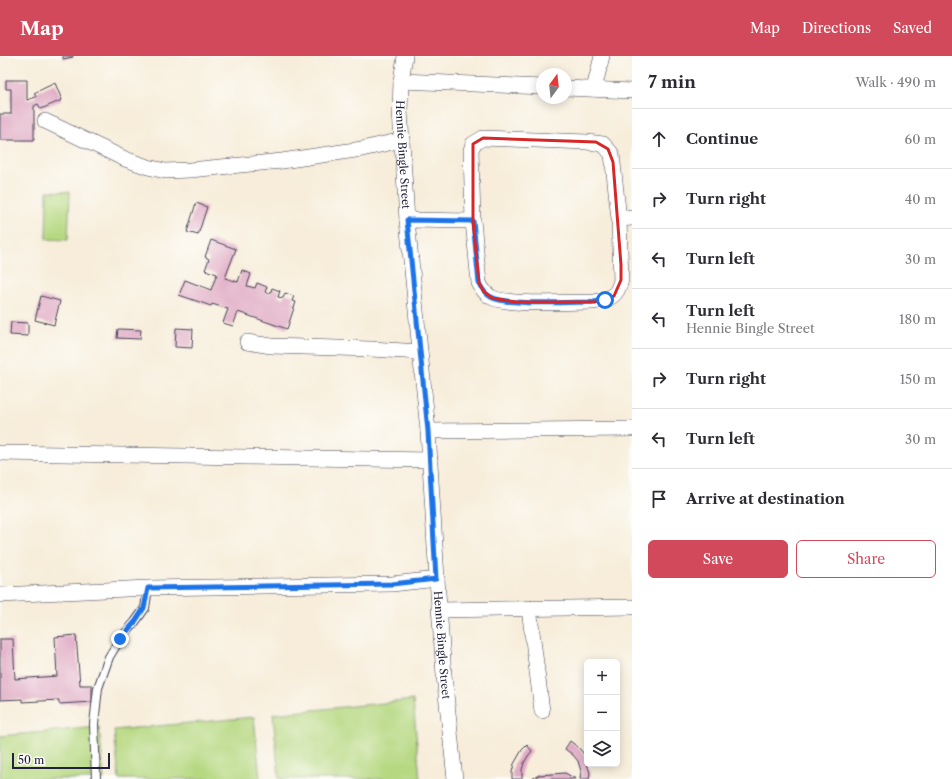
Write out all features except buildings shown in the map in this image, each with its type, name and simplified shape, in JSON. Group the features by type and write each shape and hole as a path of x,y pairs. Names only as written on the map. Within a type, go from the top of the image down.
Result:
{"street":[{"name":"Hennie Bingle Street","path":"405,56 401,81 400,111 407,220 428,431 436,579 455,779"},
{"path":"594,89 602,56"},
{"path":"401,81 536,87"},
{"path":"572,88 632,91"},
{"path":"45,122 125,158 148,167 165,171 282,161 369,147 402,140"},
{"path":"483,138 603,144 612,154 626,218 621,265 621,280 619,289 614,296 605,300 594,302 516,302 492,298 484,292 479,283 473,221 471,150 473,144 477,140 483,138"},
{"path":"407,220 473,221"},
{"path":"248,342 271,346 371,348 420,352"},
{"path":"428,431 632,429"},
{"path":"0,453 430,460"},
{"path":"0,595 148,588 392,584 436,579"},
{"path":"440,610 632,607"},
{"path":"529,608 542,711"}],"lane":[{"path":"96,779 94,724 98,688 109,657 120,639 135,622 144,608 148,588"}],"highlighted area":[{"path":"483,138 596,142 608,149 613,162 621,265 621,280 614,296 594,302 515,302 492,298 484,292 479,283 473,221 473,144"}],"green space":[{"path":"47,191 70,192 68,240 46,239"},
{"path":"413,700 420,779 279,779 273,714"},
{"path":"254,717 260,779 119,779 114,730"},
{"path":"99,727 104,779 0,779 0,736"}],"route":[{"path":"120,639 135,622 144,608 148,588 310,584 392,584 436,579 428,431 407,220 473,221 479,283 484,292 492,298 516,302 594,302 605,300"}]}
